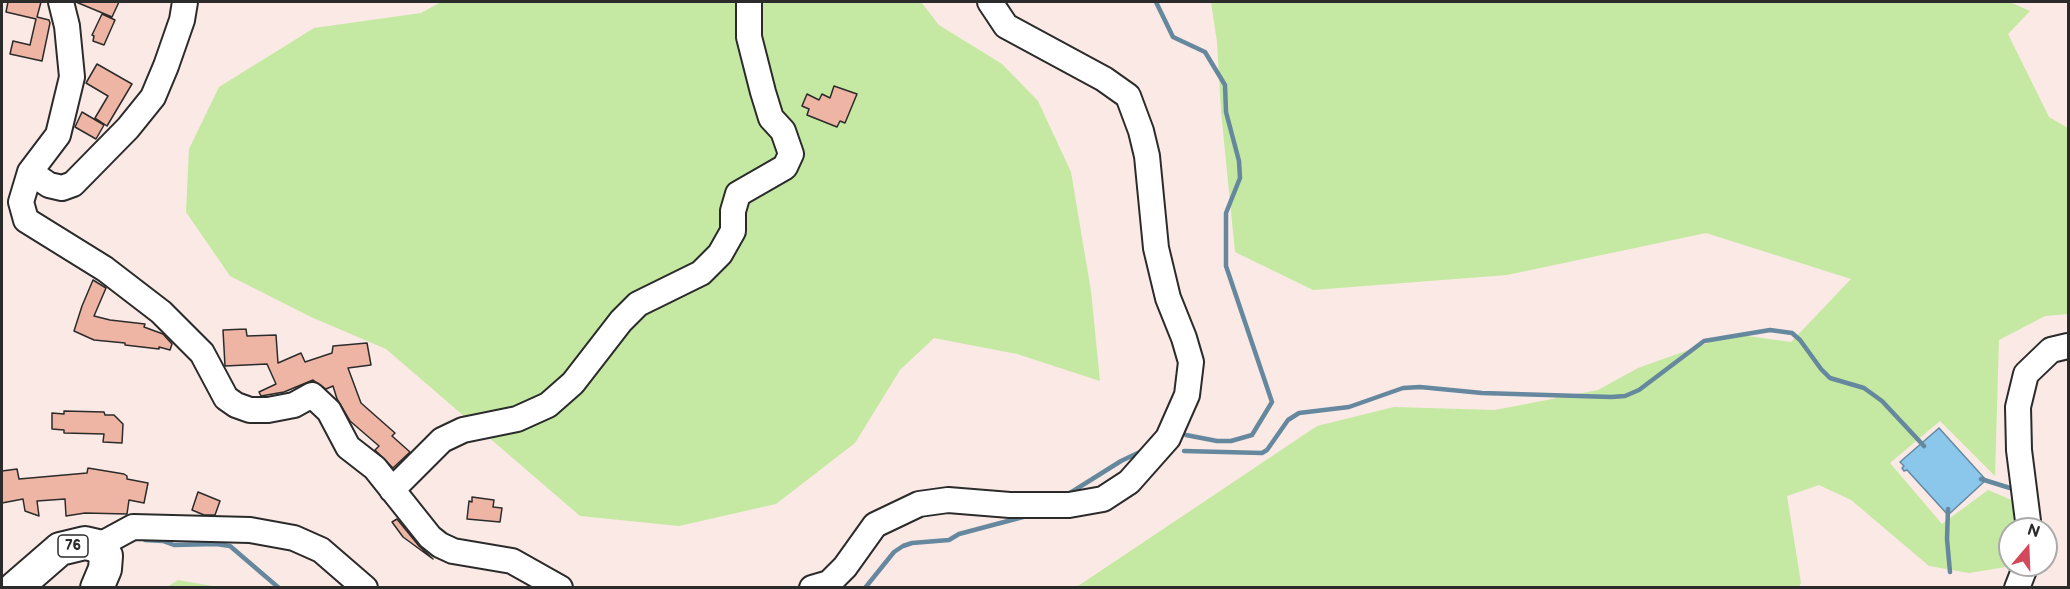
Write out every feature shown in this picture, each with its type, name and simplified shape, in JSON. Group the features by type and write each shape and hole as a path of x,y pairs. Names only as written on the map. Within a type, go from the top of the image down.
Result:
{"main road":[{"name":"76","path":"15,588 60,549 85,543 98,546 106,556 105,570 97,588"}],"street":[{"path":"61,2 67,26 72,77 58,135 30,172 21,202 26,220 37,229 61,241 105,269 161,312 202,353 226,398 236,405 250,410 268,410 294,405 312,395 329,411 348,447 375,468 430,537 440,545 453,551 512,561 560,588"},
{"path":"30,172 49,185 62,188 73,184 128,128 153,97 179,29 185,2"},
{"path":"392,490 442,440 463,430 517,419 548,405 573,383 621,321 638,304 701,273 720,254 733,231 733,211 738,194 785,166 791,154 783,131 771,118 763,92 749,38 749,2"},
{"path":"812,588 829,583 845,567 875,525 919,504 948,500 1010,505 1070,505 1103,499 1129,482 1168,438 1187,395 1191,362 1168,298 1156,248 1147,156 1141,131 1128,96 1104,80 1006,26 990,2"},
{"path":"2027,517 2019,450 2018,407 2026,374 2051,350 2068,346"},
{"path":"98,546 133,527 250,530 294,538 321,550 365,588"}],"green space":[{"path":"441,2 921,2 939,25 1002,64 1038,101 1071,172 1091,291 1100,381 1017,354 934,338 900,370 855,443 776,504 679,526 580,516 386,349 311,317 230,276 186,212 189,149 219,87 314,28 421,13"},
{"path":"1211,2 2010,2 2030,11 2008,34 2049,117 2068,128 2068,314 2045,316 1999,340 1995,476 1940,421 1890,463 1942,524 1988,490 2014,501 2013,517 1998,517 1998,568 1969,573 1929,566 1851,500 1819,485 1787,496 1801,583 1799,587 1075,588 1317,426 1394,407 1495,410 1598,390 1638,368 1733,334 1791,342 1851,279 1706,233 1507,275 1313,290 1235,252 1221,111 1217,42"},
{"path":"178,580 218,587 167,587"}],"water":[{"path":"1939,428 1986,480 1948,515 1907,470 1904,471 1902,468 1904,466 1900,462"}],"building":[{"path":"8,2 41,2 37,17 49,20 50,23 42,61 10,54 13,41 30,45 36,19 6,12"},
{"path":"76,2 119,2 112,17"},
{"path":"102,14 115,20 104,45 93,41 94,36 92,35"},
{"path":"97,64 132,84 107,126 95,118 108,96 86,83"},
{"path":"834,86 857,94 845,123 840,121 837,127 807,115 809,109 802,106 807,94 819,100 822,94 830,98"},
{"path":"82,112 104,125 96,139 75,127"},
{"path":"93,280 106,288 94,316 145,324 144,327 163,334 172,344 170,350 94,340 74,331"},
{"path":"246,329 247,336 276,335 278,363 301,353 305,362 332,353 333,346 367,343 371,365 348,368 361,403 395,433 392,436 410,452 393,468 375,450 379,446 350,421 337,399 333,386 326,389 313,380 284,392 261,396 259,392 276,384 267,364 225,366 223,330"},
{"path":"64,411 104,412 105,415 114,415 123,424 122,443 103,442 104,434 64,433 64,430 52,429 52,413 64,414"},
{"path":"88,468 124,474 127,479 148,483 144,503 129,500 127,514 85,513 66,516 65,499 37,501 39,516 25,511 23,499 2,503 2,471 17,469 19,479 87,473"},
{"path":"198,492 220,501 215,515 204,515 192,510"},
{"path":"472,497 494,500 493,507 502,508 500,522 467,519 469,501 472,502"},
{"path":"397,519 433,559 403,537 392,522"}],"waterway":[{"path":"1156,2 1173,37 1205,52 1225,85 1226,112 1239,161 1240,178 1226,213 1226,266 1272,402 1252,435 1231,441 1217,441 1186,435"},
{"path":"1184,451 1262,453 1267,450 1288,420 1299,413 1349,407 1403,388 1420,387 1482,393 1625,396 1639,390 1704,341 1770,330 1792,333 1830,378 1864,388 1882,401 1924,446"},
{"path":"1070,493 1121,461 1142,451"},
{"path":"1981,479 2010,488"},
{"path":"1948,509 1947,539 1950,572"},
{"path":"865,588 894,552 903,546 912,543 949,540 959,534 1023,517"},
{"path":"145,540 163,541 174,545 230,546 279,588"}]}
